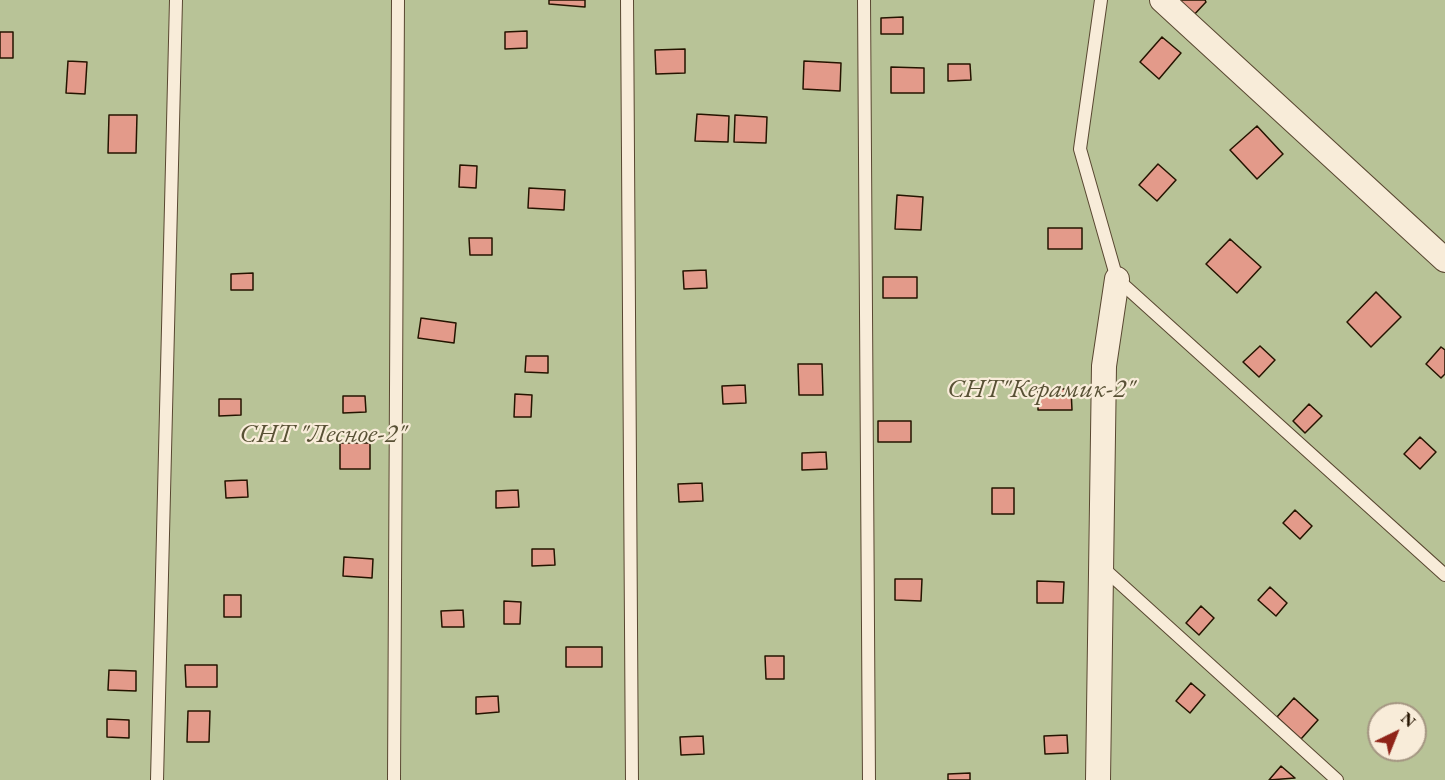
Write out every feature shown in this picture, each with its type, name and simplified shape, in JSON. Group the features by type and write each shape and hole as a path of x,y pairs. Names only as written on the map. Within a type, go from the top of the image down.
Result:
{"street":[{"path":"1162,0 1445,260"},
{"path":"1098,780 1104,366 1117,279"}],"lane":[{"path":"157,780 176,0"},
{"path":"394,780 398,0"},
{"path":"627,0 632,780"},
{"path":"864,0 868,780"},
{"path":"1101,0 1080,148 1117,279 1445,575"},
{"path":"1100,565 1337,780"}],"green space":[{"path":"0,0 1445,0 1445,780 0,780"}],"building":[{"path":"549,0 585,0 585,7 549,4"},
{"path":"1179,0 1205,0 1206,2 1191,18"},
{"path":"903,17 903,34 881,34 881,18"},
{"path":"527,31 527,48 505,49 505,32"},
{"path":"0,32 13,32 13,58 0,58"},
{"path":"1162,37 1181,53 1159,79 1140,62"},
{"path":"685,49 685,73 656,74 655,50"},
{"path":"68,61 87,62 85,94 66,93"},
{"path":"804,61 841,63 840,91 803,89"},
{"path":"948,64 970,64 971,80 948,81"},
{"path":"891,67 924,68 924,93 891,93"},
{"path":"697,114 729,116 728,142 695,141"},
{"path":"109,115 137,115 136,153 108,153"},
{"path":"735,115 767,117 766,143 734,142"},
{"path":"1257,126 1283,154 1257,179 1230,150"},
{"path":"1158,164 1176,180 1157,201 1139,185"},
{"path":"460,165 477,166 476,188 459,187"},
{"path":"529,188 565,190 564,210 528,208"},
{"path":"897,195 923,197 921,230 895,229"},
{"path":"1048,228 1082,228 1082,249 1048,249"},
{"path":"469,238 492,238 492,255 470,255"},
{"path":"1230,239 1261,267 1237,293 1206,264"},
{"path":"706,270 707,288 684,289 683,271"},
{"path":"253,273 253,290 231,290 231,274"},
{"path":"883,277 917,277 917,298 883,298"},
{"path":"1376,292 1401,317 1371,347 1347,322"},
{"path":"421,318 456,323 454,343 418,338"},
{"path":"1260,346 1275,360 1259,377 1243,362"},
{"path":"1441,347 1445,350 1445,374 1441,378 1426,364"},
{"path":"526,356 548,356 548,373 525,372"},
{"path":"798,364 822,364 823,395 799,395"},
{"path":"745,385 746,403 723,404 722,386"},
{"path":"1038,389 1071,389 1072,410 1038,410"},
{"path":"515,394 532,395 531,417 514,417"},
{"path":"343,396 365,396 366,412 343,413"},
{"path":"219,399 241,399 241,415 219,416"},
{"path":"1309,404 1322,416 1305,433 1293,421"},
{"path":"878,421 911,421 911,442 878,442"},
{"path":"1420,437 1436,452 1420,469 1404,454"},
{"path":"340,443 370,443 370,469 340,469"},
{"path":"826,452 827,469 802,470 802,453"},
{"path":"247,480 248,497 226,498 225,481"},
{"path":"702,483 703,501 679,502 678,484"},
{"path":"992,488 1014,488 1014,514 992,514"},
{"path":"518,490 519,507 496,508 496,491"},
{"path":"1295,510 1312,526 1300,539 1283,523"},
{"path":"532,549 554,549 555,565 532,566"},
{"path":"344,557 373,559 372,578 343,576"},
{"path":"895,579 922,579 921,601 895,600"},
{"path":"1037,581 1064,582 1063,603 1037,603"},
{"path":"1270,587 1287,603 1276,616 1258,600"},
{"path":"224,595 241,595 241,617 224,617"},
{"path":"504,601 521,602 520,624 504,624"},
{"path":"1201,606 1214,618 1199,635 1186,623"},
{"path":"463,610 464,627 442,627 441,611"},
{"path":"566,647 602,647 602,667 566,667"},
{"path":"765,656 784,656 784,679 766,679"},
{"path":"185,665 217,665 217,687 186,687"},
{"path":"109,670 136,671 136,691 108,690"},
{"path":"1191,683 1205,695 1190,713 1176,701"},
{"path":"498,696 499,712 476,714 476,697"},
{"path":"1294,698 1318,720 1301,739 1277,717"},
{"path":"188,711 210,711 209,742 187,742"},
{"path":"107,719 129,720 129,738 107,737"},
{"path":"1067,735 1068,753 1045,754 1044,736"},
{"path":"703,736 704,754 681,755 680,737"},
{"path":"1281,766 1295,778 1269,780"},
{"path":"970,773 970,780 948,780 948,774"}],"park label":[{"name":"СНТ\"Керамик-2\"","path":"1041,390"},
{"name":"СНТ \"Лесное-2\"","path":"323,435"}]}
